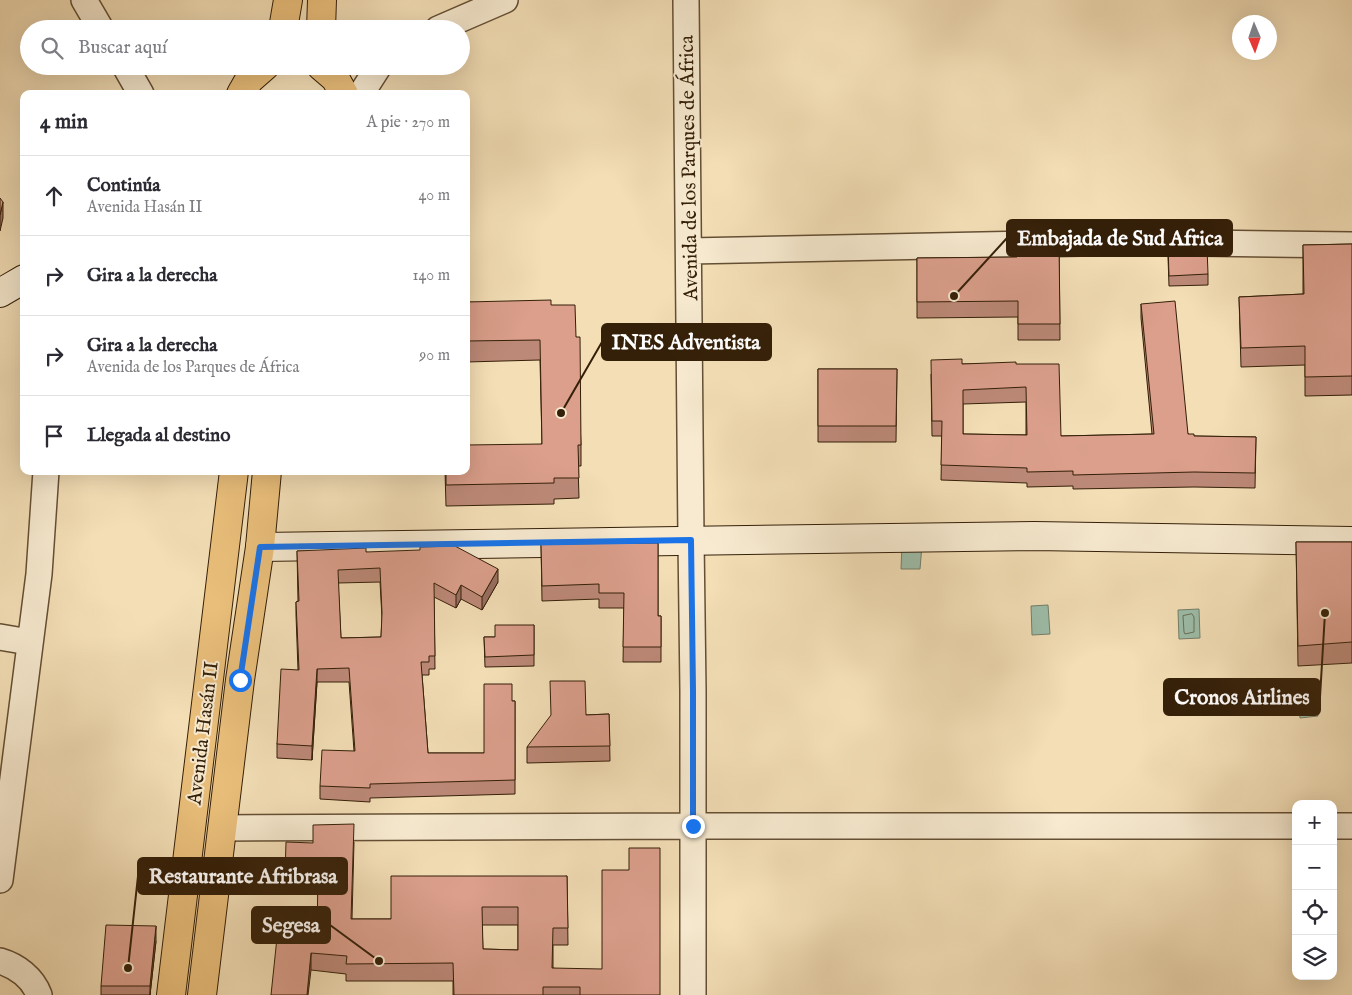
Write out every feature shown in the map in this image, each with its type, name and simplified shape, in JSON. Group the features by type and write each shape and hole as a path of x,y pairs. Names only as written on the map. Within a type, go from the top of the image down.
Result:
{"main road":[{"path":"285,20 288,0"},
{"path":"321,20 322,0"},
{"path":"243,90 248,80 254,75"},
{"path":"333,75 342,90"},
{"name":"Avenida Hasán II","path":"171,995 234,475"},
{"name":"Avenida Hasán II","path":"202,995 240,680 260,547 267,475"}],"street":[{"path":"84,0 96,20"},
{"path":"459,20 505,0"},
{"name":"Avenida de los Parques de África","path":"686,0 693,691 693,995"},
{"path":"129,75 139,90"},
{"path":"364,90 373,75"},
{"path":"689,251 1132,242 1352,245"},
{"path":"0,293 20,281"},
{"path":"0,880 38,574 46,475"},
{"path":"260,547 1034,536 1352,541"},
{"path":"0,637 29,642"},
{"path":"222,828 1292,826"},
{"path":"1337,826 1352,826"},
{"path":"0,961 24,973 32,982 39,995"}],"water":[{"path":"902,544 922,545 920,569 901,569"},
{"path":"1048,605 1050,634 1032,635 1031,606"},
{"path":"1199,609 1200,638 1179,639 1178,610"},
{"path":"1315,686 1318,716 1300,718 1297,688"}],"building":[{"path":"0,198 3,202 0,215"},
{"path":"1059,242 1060,324 1018,324 1018,301 917,302 917,258 1017,257 1017,243"},
{"path":"1352,244 1352,376 1305,377 1305,346 1241,348 1239,297 1304,294 1303,245"},
{"path":"1168,246 1207,247 1208,274 1169,276"},
{"path":"551,300 551,305 575,305 576,337 580,337 581,445 578,445 579,478 554,478 554,483 446,485 446,475 470,475 470,445 542,444 540,340 470,341 470,302"},
{"path":"1175,301 1188,434 1194,434 1194,436 1256,437 1255,473 1194,472 1073,475 1073,471 1027,472 1027,468 941,465 942,421 932,421 931,360 962,359 962,364 1016,362 1016,364 1059,364 1061,436 1154,434 1141,304","holes":["1026,387 1027,435 963,434 963,390"]},
{"path":"818,369 897,369 896,426 818,426"},
{"path":"1296,542 1352,542 1352,642 1298,646"},
{"path":"658,543 658,616 661,616 661,647 623,647 624,593 599,593 599,584 542,586 541,544"},
{"path":"455,546 498,569 482,597 461,585 456,595 434,583 435,656 429,656 429,662 421,662 428,753 484,753 484,684 512,684 512,701 515,701 515,780 370,784 370,788 320,786 322,750 355,751 349,668 317,669 312,746 277,744 281,669 299,670 296,602 299,601 297,551 366,548 366,552 420,550 420,547","holes":["380,568 381,637 341,638 338,570"]},
{"path":"495,625 534,625 534,655 485,657 484,637 495,637"},
{"path":"550,681 585,681 586,715 609,714 610,746 527,747 551,715"},
{"path":"354,824 351,919 391,919 391,876 567,876 568,928 553,928 552,968 602,969 602,870 629,870 629,848 660,848 660,995 580,995 580,987 543,987 543,995 454,995 453,963 346,964 347,956 311,953 307,995 271,995 278,928 317,932 318,876 285,874 286,842 313,843 313,825","holes":["482,907 518,907 518,950 483,949"]},
{"path":"106,925 156,926 150,986 101,986"}],"place":[{"name":"Embajada de Sud Africa","path":"954,296"},
{"name":"INES Adventista","path":"561,413"},
{"name":"Cronos Airlines","path":"1325,613"},
{"name":"Segesa","path":"379,961"},
{"name":"Restaurante Afribrasa","path":"128,968"}],"route":[{"path":"240,680 260,547 691,540 693,826"}]}
